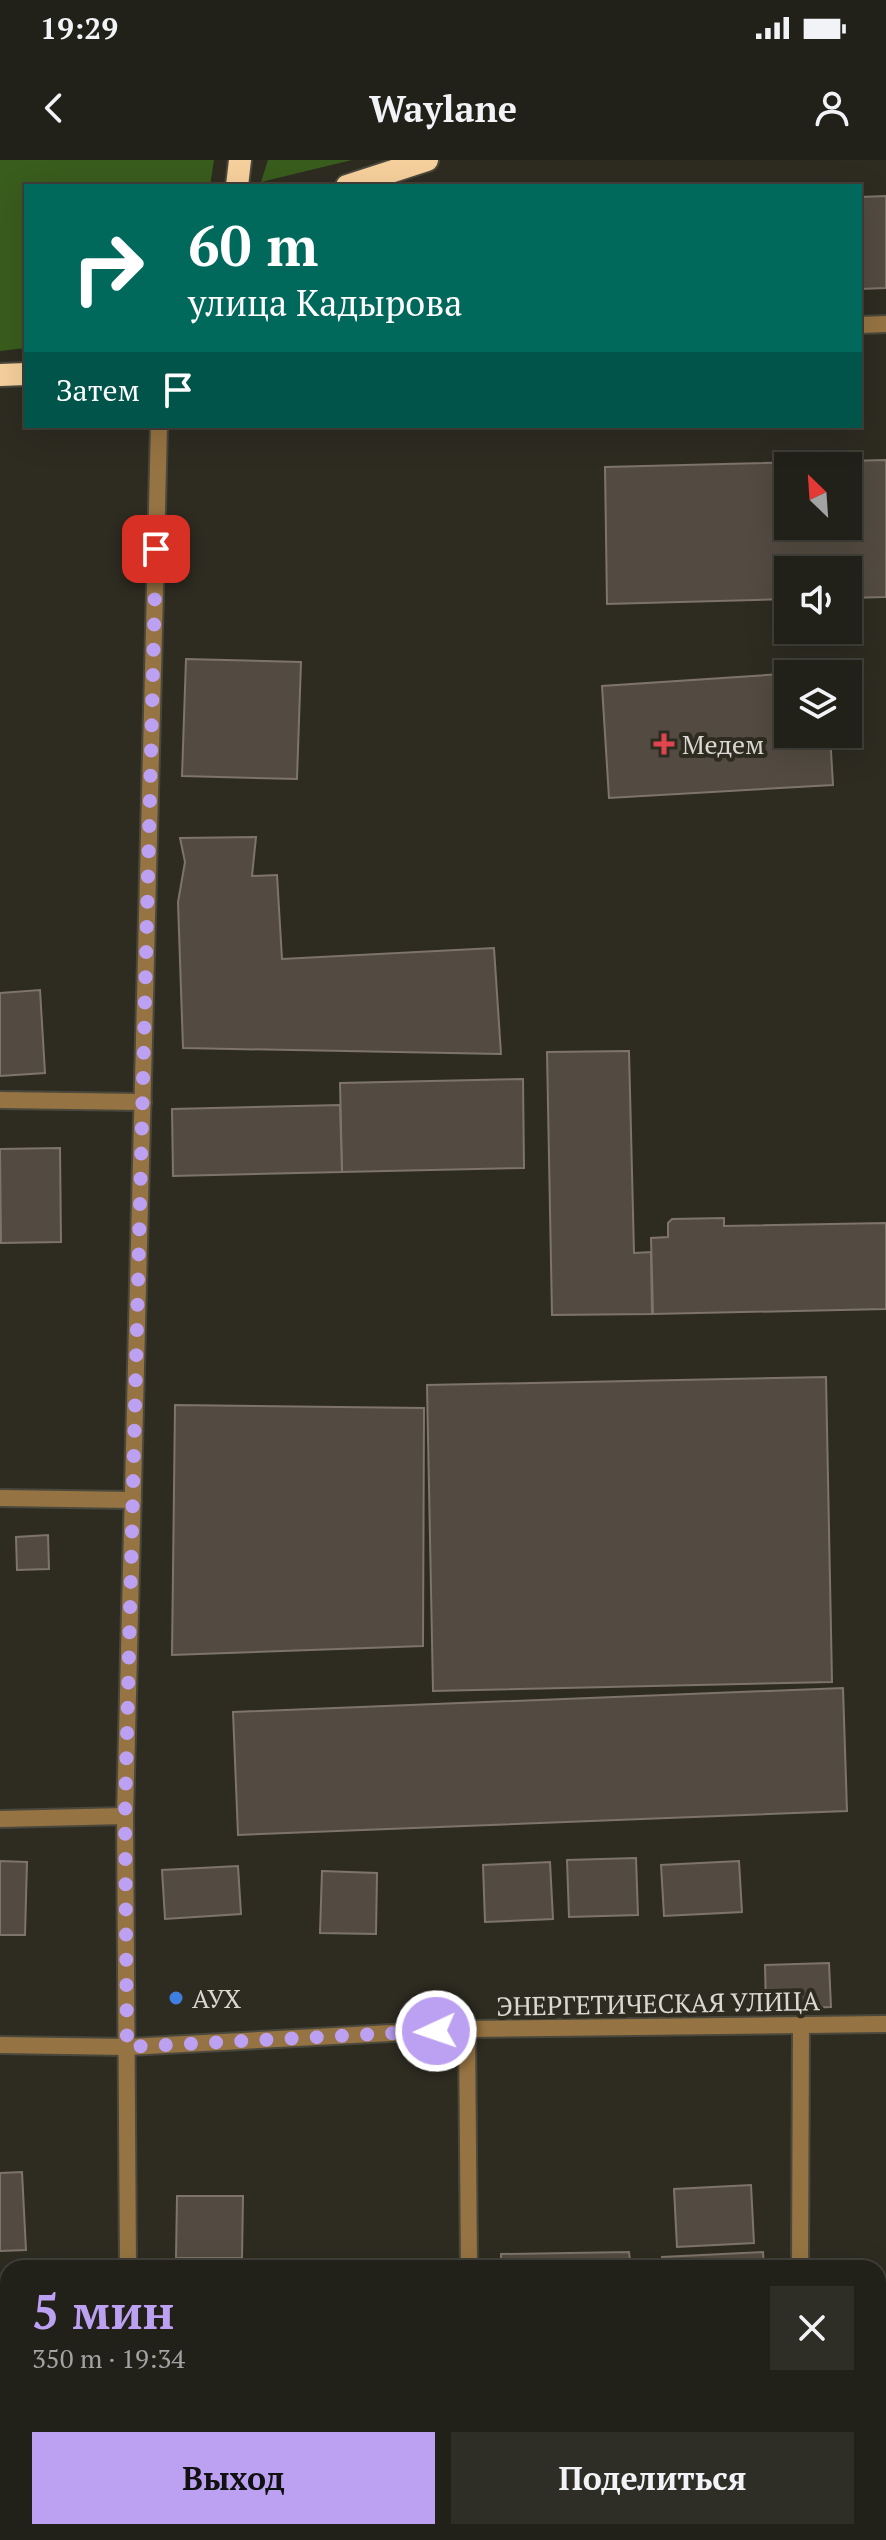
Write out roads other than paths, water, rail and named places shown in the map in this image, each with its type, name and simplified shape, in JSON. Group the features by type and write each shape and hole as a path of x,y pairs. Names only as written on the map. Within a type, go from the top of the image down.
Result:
{"highway":[{"path":"237,184 240,160"},
{"path":"353,184 427,160"},
{"path":"0,375 24,374"}],"street":[{"path":"862,325 886,324"},
{"path":"128,2260 125,1816 159,428"},
{"path":"0,1100 143,1102"},
{"path":"0,1498 133,1500"},
{"path":"0,1819 125,1816"},
{"name":"ЭНЕРГЕТИЧЕСКАЯ УЛИЦА","path":"0,2045 127,2047 467,2029 886,2024"},
{"path":"800,2260 801,2025"},
{"path":"467,2029 469,2260"}],"place":[{"name":"Медем","path":"664,744"},
{"name":"АУХ","path":"176,1998"}]}
